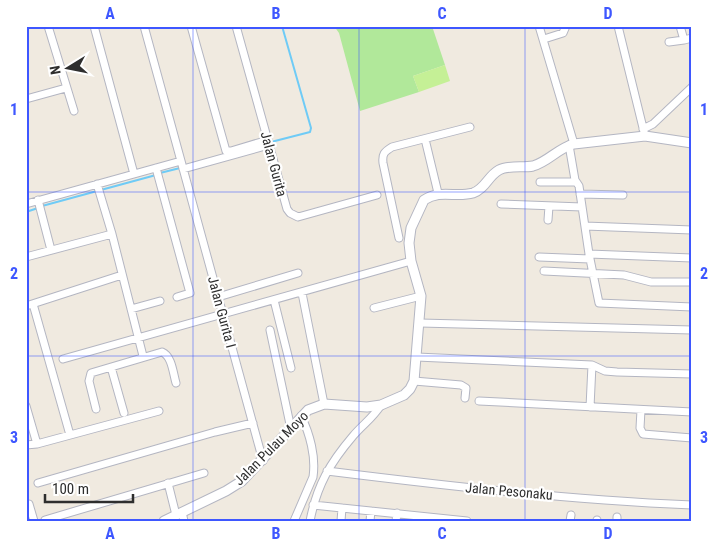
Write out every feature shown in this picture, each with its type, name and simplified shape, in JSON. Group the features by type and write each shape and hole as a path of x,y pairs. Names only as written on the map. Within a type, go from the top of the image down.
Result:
{"street":[{"path":"94,26 134,174"},
{"name":"Jalan Gurita I","path":"144,26 263,461"},
{"path":"190,26 224,147 228,151 236,152"},
{"name":"Jalan Gurita","path":"236,26 287,208 298,217 377,195"},
{"path":"539,26 544,39 571,148 576,182 579,185 597,297 600,304 692,307"},
{"path":"544,39 563,33 566,26"},
{"path":"618,26 644,133"},
{"path":"680,26 684,40"},
{"path":"50,27 74,111"},
{"path":"668,42 692,38"},
{"path":"644,133 692,86"},
{"path":"26,99 66,88"},
{"path":"399,238 382,156 384,152 392,147 470,127"},
{"path":"464,398 466,388 461,385 414,381 420,323 420,296 409,243 414,221 424,200 438,194 468,194 476,192 502,168 520,168 539,164 571,148 644,133 692,143"},
{"path":"425,139 438,194"},
{"path":"26,204 39,204 134,174 158,172 268,143"},
{"path":"158,172 190,293 177,296"},
{"path":"540,182 576,182"},
{"path":"98,185 143,356"},
{"path":"580,194 623,195"},
{"path":"39,204 51,250"},
{"path":"501,204 582,207"},
{"path":"548,220 549,206"},
{"path":"585,226 692,230"},
{"path":"26,257 112,234"},
{"path":"539,257 692,258"},
{"path":"63,359 412,261"},
{"path":"544,271 624,275 652,282 692,282"},
{"path":"218,297 298,273"},
{"path":"70,435 30,305 122,275"},
{"path":"302,293 324,404"},
{"path":"374,308 420,296"},
{"path":"274,300 290,368"},
{"path":"131,309 160,301"},
{"path":"420,323 692,330"},
{"path":"270,330 291,429"},
{"path":"96,409 89,375 143,356 165,353 176,383"},
{"path":"417,357 592,365 605,371 692,374"},
{"path":"590,407 592,365"},
{"path":"111,367 124,413"},
{"name":"Jalan Pulau Moyo","path":"164,521 181,516 242,482 308,410 324,404 367,407 381,404 404,395 414,381"},
{"path":"478,402 692,412"},
{"path":"310,521 320,484 327,471 352,438 372,418 381,404"},
{"path":"26,406 37,444"},
{"path":"26,444 37,444 159,410"},
{"path":"641,410 640,428 643,434 692,438"},
{"path":"294,521 313,477 314,469 311,443 301,416"},
{"path":"38,484 215,432 253,423"},
{"name":"Jalan Pesonaku","path":"327,471 444,485 627,503 692,505"},
{"path":"45,520 204,473"},
{"path":"168,483 181,516"},
{"path":"26,505 29,504 34,521"},
{"path":"313,505 371,511 396,517 467,521"},
{"path":"341,521 342,508"},
{"path":"370,521 371,511"}],"green space":[{"path":"334,26 432,26 445,65 413,76 419,92 360,111 339,33"},
{"path":"445,65 450,81 419,92 413,76"}],"waterway":[{"path":"271,142 310,132 311,128 282,26"},
{"path":"160,173 180,168"},
{"path":"42,206 156,175"},
{"path":"26,212 38,208"}]}
